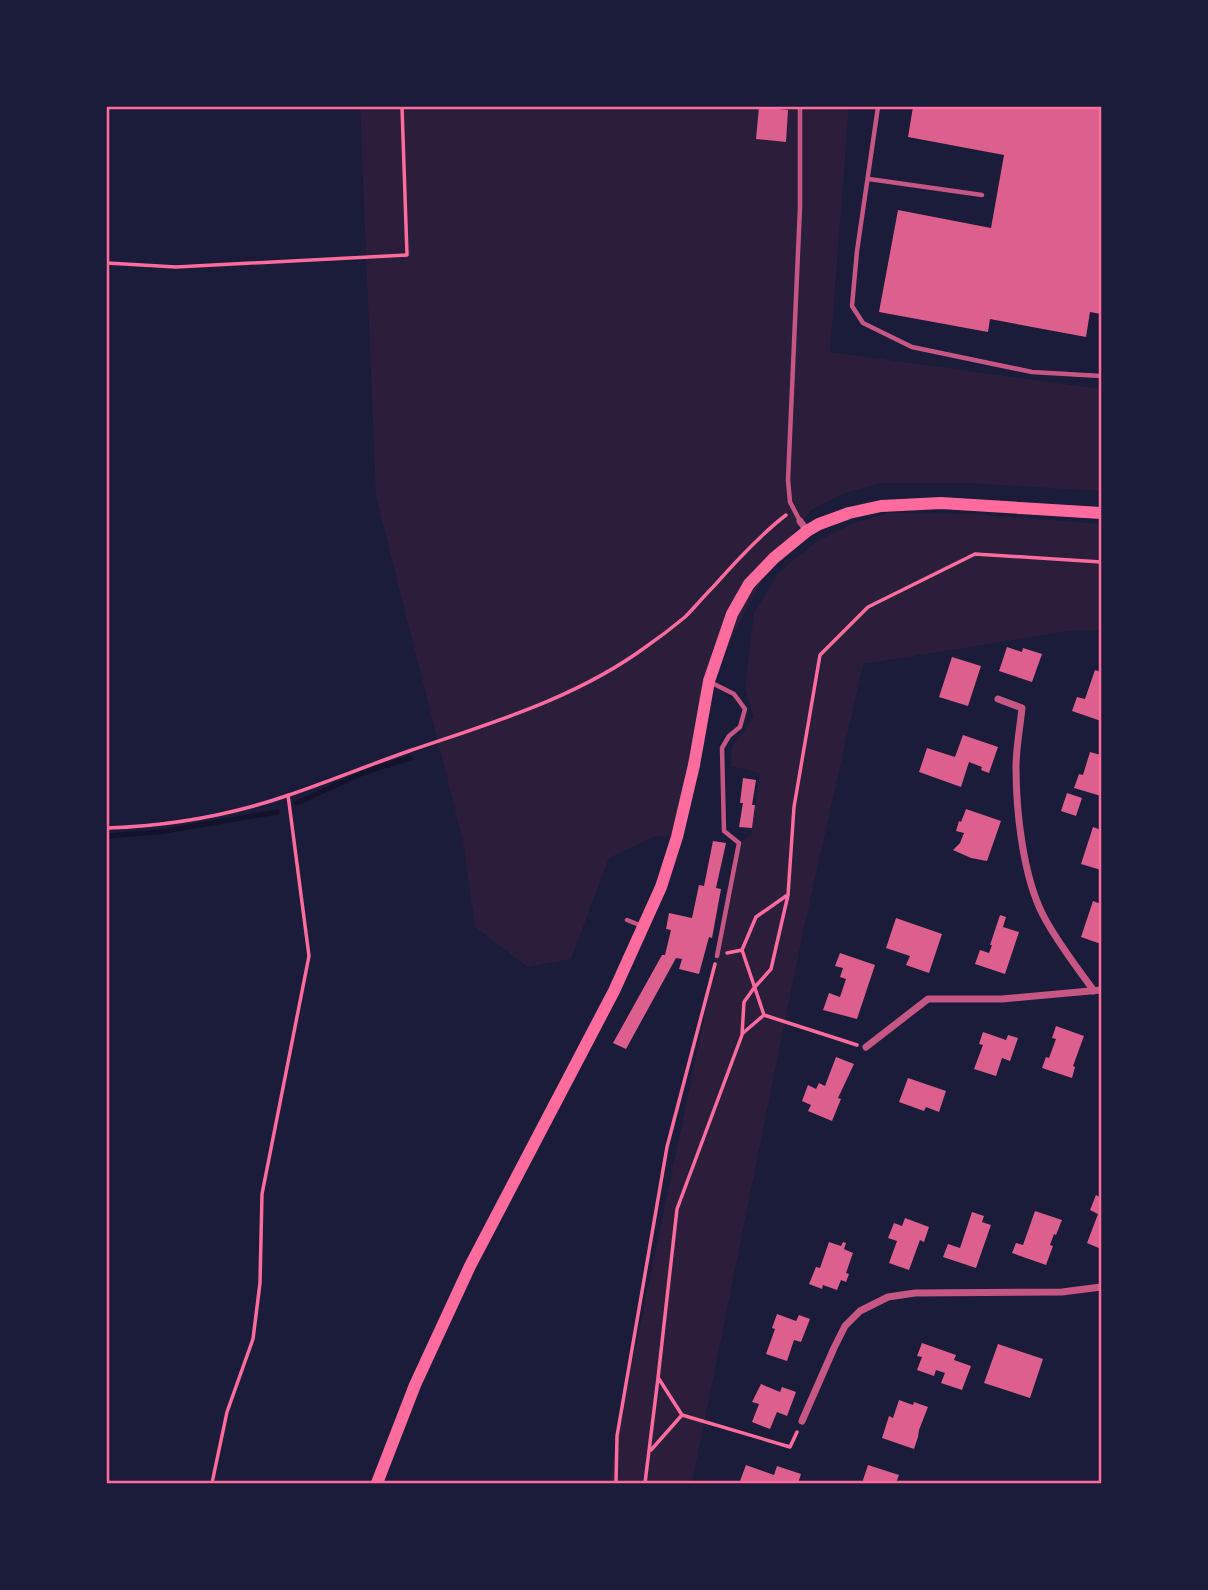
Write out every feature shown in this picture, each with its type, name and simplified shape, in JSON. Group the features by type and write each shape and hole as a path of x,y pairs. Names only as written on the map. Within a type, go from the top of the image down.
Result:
{"main road":[{"path":"377,1483 415,1385 470,1266 607,1003 661,887 677,838 709,681 732,614 749,584 803,526 881,506 941,503 1101,513"}],"street":[{"path":"998,699 1022,708 1016,766 1020,825 1030,880 1042,913 1060,944 1098,991"},
{"path":"866,1047 928,999 1002,999 1098,991"},
{"path":"802,1421 845,1326 860,1311 888,1297 915,1293 1062,1292 1101,1287"}],"lane":[{"path":"800,107 800,206 789,480 790,502 803,526"},
{"path":"878,107 857,251 852,306 863,323 912,346 1032,372 1101,376"},
{"path":"868,179 982,195"},
{"path":"709,681 734,694 745,709 740,727 729,736 722,748 724,831 739,843 717,956"},
{"path":"627,920 644,926"}],"path":[{"path":"107,263 176,267 407,255 402,107"},
{"path":"107,828 191,819 288,795 492,723 567,693 615,669 686,616 739,559 793,509"},
{"path":"645,1483 677,1209 742,1035 744,1002 771,969 788,895 794,807 820,655 868,607 975,554 1101,562"},
{"path":"212,1483 228,1412 253,1339 260,1283 262,1194 309,956 288,795"},
{"path":"764,1015 742,950 756,917 788,895"},
{"path":"616,1483 617,1436 667,1147 717,956"},
{"path":"742,1035 764,1015"},
{"path":"764,1015 866,1047"},
{"path":"659,1378 682,1415 790,1447 802,1421"},
{"path":"649,1452 682,1415"}],"shaded area":[{"path":"360,107 849,107 830,352 1101,389 1101,491 968,483 881,483 845,493 811,510 774,558 709,681 677,837 656,836 609,858 571,959 528,967 475,927 463,841 376,496"},
{"path":"887,513 975,514 1101,524 1101,630 1069,631 863,664 802,937 692,1483 610,1483 617,1436 739,843 751,835 760,773 731,766 732,747 754,717 745,689 754,613 779,572 817,541 852,524"}],"building":[{"path":"759,107 788,110 786,142 756,139"},
{"path":"913,107 1101,107 1101,314 1090,312 1086,337 990,319 988,332 879,312 898,210 991,228 1004,155 908,137"},
{"path":"1007,647 1022,652 1023,648 1042,654 1032,682 999,671"},
{"path":"952,657 981,666 968,706 939,697"},
{"path":"1095,670 1101,672 1101,721 1072,711 1077,697 1085,699"},
{"path":"963,735 998,747 989,773 969,762 961,787 919,772 927,748 955,757"},
{"path":"1090,752 1101,755 1101,796 1074,788 1079,774 1083,775"},
{"path":"743,778 756,780 752,828 739,827"},
{"path":"1067,793 1082,798 1076,816 1061,811"},
{"path":"966,809 1001,821 987,861 953,850 964,833 956,831"},
{"path":"1093,827 1101,830 1101,870 1081,864"},
{"path":"713,841 726,843 716,888 721,889 712,938 709,937 699,974 679,969 682,959 676,958 626,1049 613,1043 662,955 665,955 671,930 666,929 669,913 692,918 699,885 704,886"},
{"path":"1093,901 1101,904 1101,944 1081,937"},
{"path":"1000,915 1006,917 1003,927 1019,932 1005,974 975,964 980,950 989,953"},
{"path":"896,918 942,934 929,973 906,965 910,956 886,948"},
{"path":"840,953 875,965 857,1019 823,1010 829,993 840,997 846,979 840,977 843,968 835,966"},
{"path":"1056,1026 1084,1036 1073,1066 1072,1078 1042,1068 1056,1039 1052,1038"},
{"path":"983,1032 1006,1040 1008,1035 1018,1038 1010,1061 1002,1058 996,1076 974,1069 983,1045 979,1044"},
{"path":"836,1057 854,1064 838,1098 841,1099 832,1121 808,1111 811,1105 802,1101 808,1085 816,1089 819,1083 825,1086"},
{"path":"908,1078 946,1091 939,1112 926,1107 924,1111 899,1102"},
{"path":"1096,1195 1101,1198 1101,1249 1087,1243 1098,1214 1090,1210"},
{"path":"1035,1211 1062,1220 1050,1245 1053,1246 1046,1265 1012,1253 1016,1243 1023,1245"},
{"path":"972,1212 984,1216 982,1222 991,1225 976,1268 943,1257 948,1244 960,1248"},
{"path":"905,1218 929,1227 924,1242 920,1240 909,1270 889,1263 897,1241 888,1238 894,1223 902,1226"},
{"path":"829,1242 841,1246 843,1242 846,1243 844,1249 853,1253 846,1273 849,1274 846,1282 841,1280 837,1290 823,1285 822,1289 809,1284 816,1267 820,1268"},
{"path":"777,1314 796,1321 799,1315 810,1319 801,1342 794,1340 787,1361 766,1354"},
{"path":"922,1343 956,1355 954,1360 971,1366 962,1390 941,1383 945,1373 936,1370 934,1376 917,1370 922,1357 917,1356"},
{"path":"998,1344 1043,1359 1030,1398 984,1383"},
{"path":"761,1384 780,1392 782,1387 796,1392 787,1416 777,1412 770,1429 752,1422 759,1404 752,1402"},
{"path":"899,1400 928,1407 914,1449 882,1438 889,1416 893,1418"},
{"path":"746,1465 774,1475 777,1466 801,1474 798,1483 741,1483"},
{"path":"868,1465 899,1475 896,1483 862,1483"}],"waterway":[{"path":"297,803 365,772 410,758"},
{"path":"107,836 159,832 277,812"}]}
